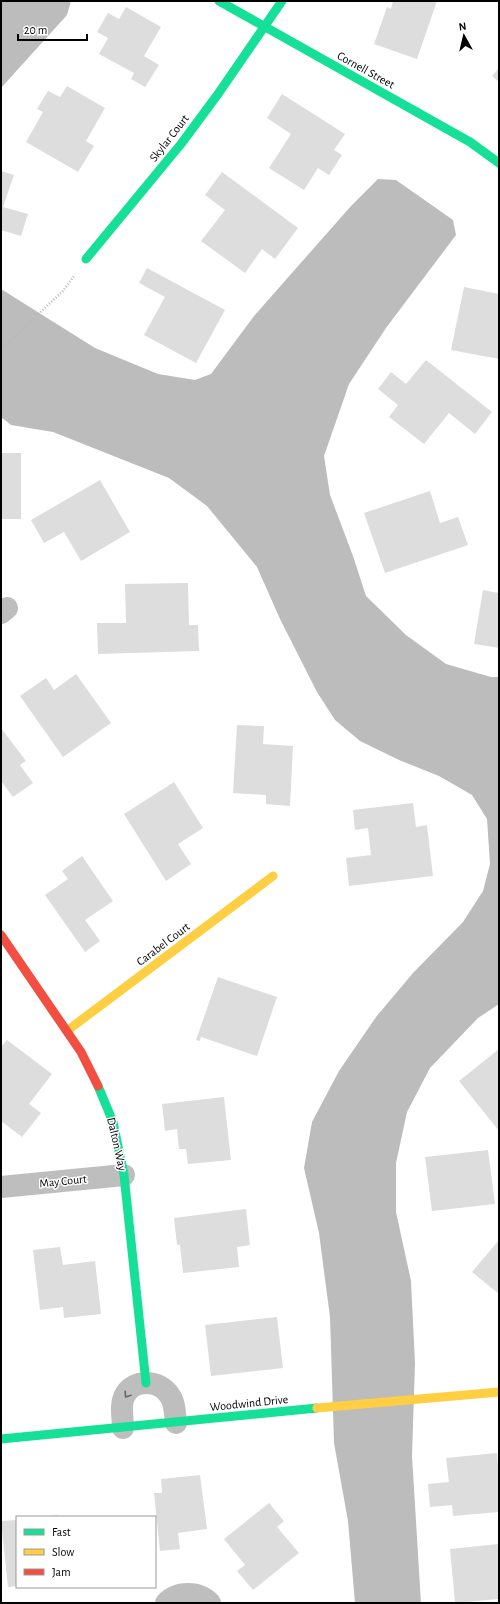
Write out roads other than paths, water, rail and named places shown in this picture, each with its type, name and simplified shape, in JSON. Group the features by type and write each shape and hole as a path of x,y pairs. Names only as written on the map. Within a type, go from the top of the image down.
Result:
{"street":[{"name":"Cornell Street","path":"219,1 470,142 499,163"},
{"name":"Skylar Court","path":"86,259 181,144 218,94 282,1"},
{"name":"Carabel Court","path":"68,1030 273,876"},
{"name":"Dalton Way","path":"1,935 68,1030 104,1098 113,1122 124,1174 146,1383"},
{"name":"May Court","path":"1,1187 124,1174"},
{"path":"123,1428 122,1409 125,1395 134,1386 146,1383 154,1383 167,1391 172,1398 176,1423"},
{"name":"Woodwind Drive","path":"1,1439 422,1398 499,1392"},
{"path":"166,1603 177,1596 188,1594 198,1596 210,1603"}]}
